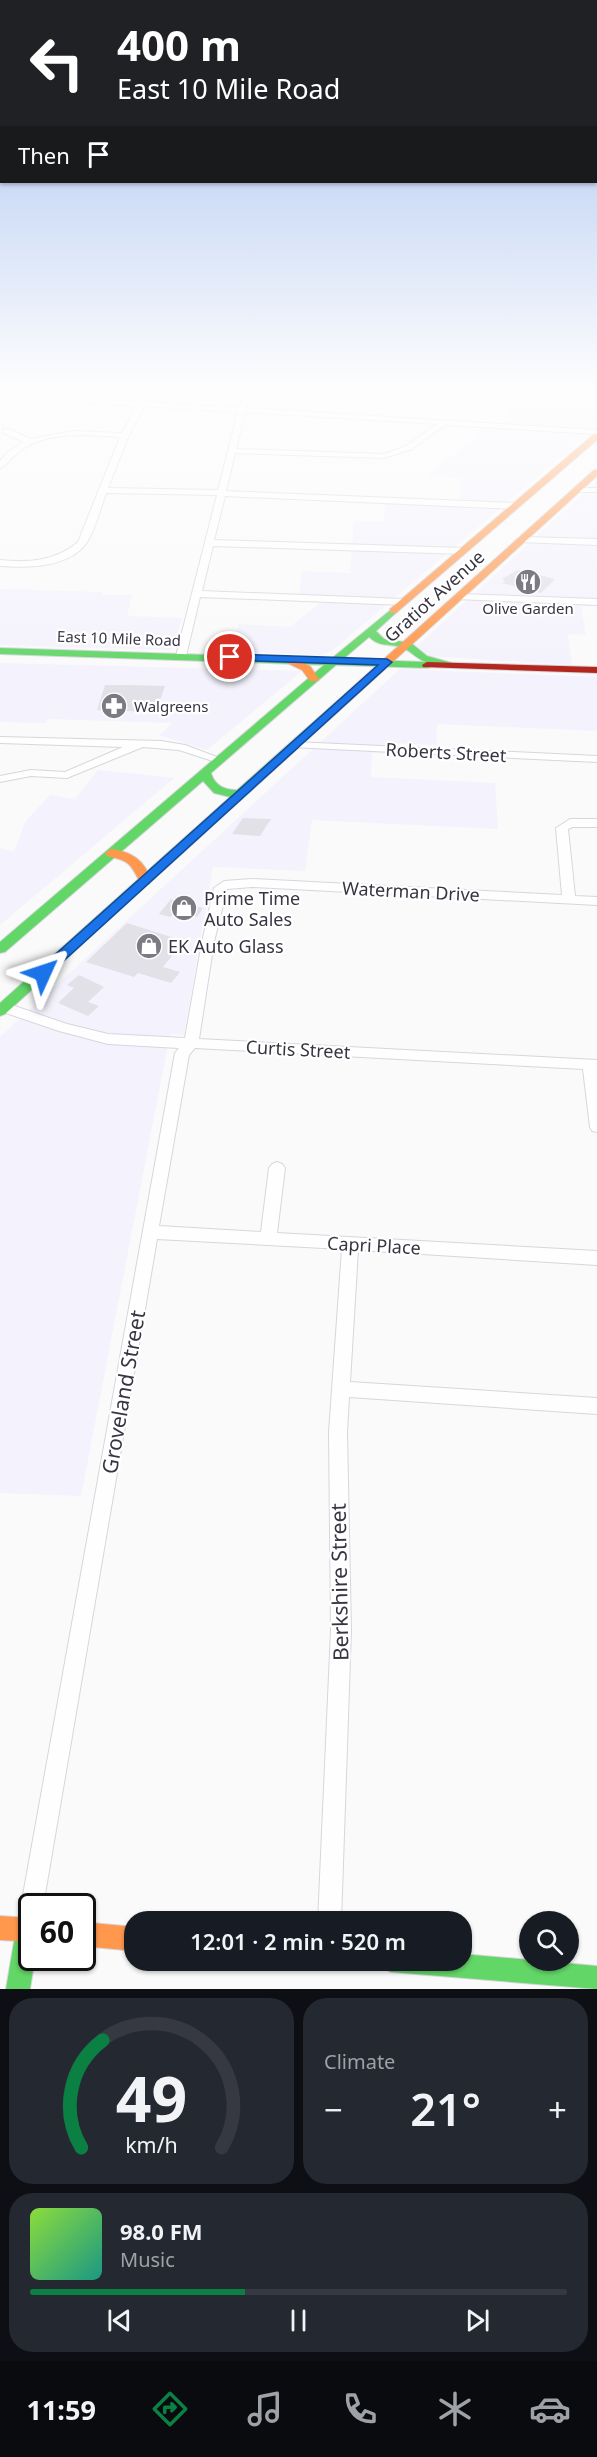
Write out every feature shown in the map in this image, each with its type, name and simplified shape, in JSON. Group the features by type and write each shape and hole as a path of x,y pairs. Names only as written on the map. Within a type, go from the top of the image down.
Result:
{"main road":[{"name":"Gratiot Avenue","path":"0,949 452,561 468,560 489,542 516,506 543,483"},
{"name":"Gratiot Avenue","path":"2,1009 295,745 338,691 387,662 586,483"},
{"path":"489,542 517,544"},
{"path":"468,560 482,576"},
{"path":"371,630 373,636 381,642 406,645 423,658 448,665"},
{"name":"East 10 Mile Road","path":"0,651 597,670"},
{"path":"287,659 306,668 311,682 338,691"},
{"path":"205,772 208,782 215,789 226,793 241,794"},
{"path":"111,853 134,858 143,870 145,881"},
{"path":"0,1928 18,1923"},
{"path":"96,1935 124,1938"},
{"name":"Groveland Street","path":"18,1989 21,1971"},
{"path":"472,1971 555,1982 597,1978"}],"street":[{"path":"0,564 36,563 71,552 82,543 106,483"},
{"path":"181,656 224,483"},
{"path":"103,490 516,506"},
{"path":"578,490 597,490"},
{"path":"517,544 597,542"},
{"path":"210,543 468,560"},
{"path":"56,558 72,566"},
{"path":"197,594 404,602"},
{"path":"459,597 597,602"},
{"path":"0,740 161,744 181,747 219,760"},
{"path":"0,792 3,779 31,773 67,775 142,744"},
{"name":"Roberts Street","path":"295,745 597,759"},
{"path":"569,900 562,828 573,822 597,823"},
{"name":"Waterman Drive","path":"224,885 252,883 597,901"},
{"name":"Groveland Street","path":"36,1893 182,1053 191,1044 217,893 224,885"},
{"name":"Curtis Street","path":"2,1009 93,1036 191,1044 593,1064"},
{"path":"593,1064 597,1127"},
{"path":"268,1239 277,1168"},
{"name":"Capri Place","path":"151,1232 597,1258"},
{"name":"Berkshire Street","path":"329,1911 341,1651 337,1467 350,1243"},
{"path":"341,1389 597,1406"}],"shaded area":[{"path":"461,483 530,483 333,650 321,655 233,651 238,624 290,627 320,603 298,601 302,571 350,573 354,521 384,522 385,502 460,505"},
{"path":"597,483 597,606 581,606 586,635 568,634 572,665 428,656 417,646"},
{"path":"0,589 132,595 127,616 182,618 171,650 0,645"},
{"path":"0,663 302,671 207,750 159,735 173,723 48,719 46,723 0,722"},
{"path":"400,669 597,677 597,731 437,724 436,745 391,743 391,753 372,753 371,777 495,783 498,829 312,820 305,871 213,867 184,1035 170,1034 81,1496 0,1493 0,1037"},
{"path":"98,770 174,778 0,925 0,848 14,852 25,822 50,795 75,799"}],"building":[{"name":"Olive Garden","path":"517,570 555,579 541,593 502,583 505,581 502,579"},
{"name":"Walgreens","path":"105,685 165,686 156,712 97,710"},
{"path":"243,818 271,819 260,836 232,834"},
{"name":"Prime Time Auto Sales","path":"171,899 203,908 197,917 176,911 170,917 159,914"},
{"path":"127,923 184,941 163,967 180,972 171,983 138,973 134,977 86,962"},
{"path":"79,975 104,987 88,1002 99,1006 88,1016 58,1003 74,988 67,985"}],"traffic: fast":[{"path":"0,949 393,611"},
{"path":"371,630 373,636 381,642 407,645 423,658 448,665"},
{"path":"0,651 427,665"},
{"path":"0,1011 349,696"},
{"path":"205,772 210,783 218,790 241,794"},
{"path":"472,1967 597,1978"},
{"path":"18,1989 21,1971"}],"traffic: slow":[{"path":"393,611 542,483"},
{"path":"349,696 585,483"},
{"path":"287,659 306,668 314,679"},
{"path":"111,853 134,861 141,869 145,881"},
{"path":"0,1928 18,1929"},
{"path":"96,1935 124,1938"}],"traffic: jam":[{"path":"427,665 597,670"}],"place":[{"name":"Olive Garden","path":"528,582"},
{"name":"Walgreens","path":"114,706"},
{"name":"Prime Time Auto Sales","path":"184,908"},
{"name":"EK Auto Glass","path":"149,946"}],"route":[{"path":"43,973 387,662 230,657"}]}
